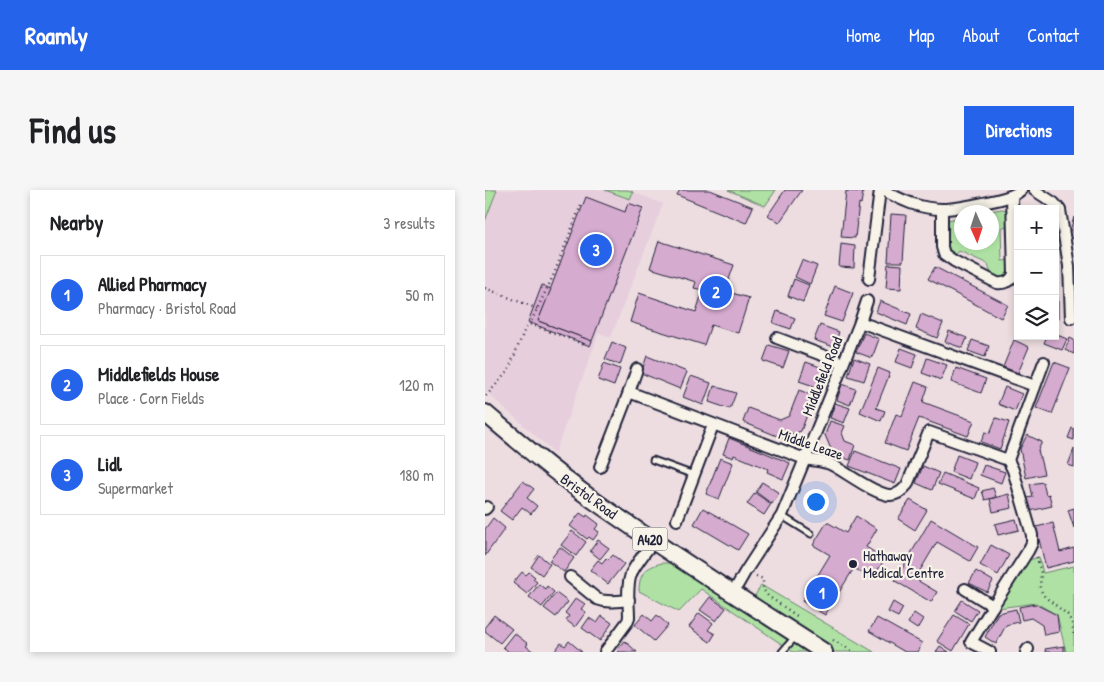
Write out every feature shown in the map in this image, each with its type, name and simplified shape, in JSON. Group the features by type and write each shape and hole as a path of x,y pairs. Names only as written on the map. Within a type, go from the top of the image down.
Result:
{"main road":[{"name":"Bristol Road","path":"485,413 561,476 653,541 733,593 800,627 824,652"}],"street":[{"path":"869,279 881,190 912,204 941,209 966,206 1016,193 1015,272 1013,276 1005,282 997,283 945,256 942,246 941,209"},
{"path":"1034,190 1054,203 1060,210 1069,266 1071,318"},
{"name":"Middlefield Road","path":"733,593 781,515 867,301"},
{"path":"860,322 1035,386"},
{"path":"777,338 843,364"},
{"path":"990,652 971,642 1032,543 1013,470 1008,460 1044,362"},
{"path":"600,467 637,370"},
{"name":"Middle Leaze","path":"629,392 805,459 830,464 888,495 901,492 907,485 929,432 1008,460"},
{"path":"677,520 713,425"},
{"path":"605,652 628,621 628,588 632,573 653,541"},
{"path":"571,577 597,599 609,602 629,600"},
{"path":"965,589 993,606"}],"lane":[{"path":"653,460 694,475"},
{"path":"781,515 811,534"},
{"path":"782,652 800,627"}],"path":[{"path":"486,396 508,371 525,329 531,324 554,274 581,205"},
{"path":"485,288 538,309"},
{"path":"531,324 586,345"},
{"path":"1030,548 1036,552 1041,573 1041,593 1069,615 1074,635"},
{"path":"745,572 763,579 763,589 768,596 800,627"},
{"path":"827,636 853,652"}],"shaded area":[{"path":"485,190 628,190 663,204 611,337 599,333 555,453 485,391"}],"green space":[{"path":"485,190 497,190 485,221"},
{"path":"605,190 628,190 633,192 630,199"},
{"path":"728,190 776,190 765,206"},
{"path":"999,210 1007,210 1009,214 1009,225 1001,228 1002,261 1011,260 1009,275 1005,278 997,278 991,274 988,264 959,251 955,256 948,251 948,220 954,219 954,250 999,250"},
{"path":"1039,557 1043,573 1074,566 1074,652 1066,652 1057,615 1036,603 998,608 1029,560"},
{"path":"662,563 671,563 747,610 761,585 874,652 793,652 701,589 679,612 639,591 642,575 648,569"}],"building":[{"path":"680,190 710,190 753,207 746,223 677,195"},
{"path":"785,190 802,190 779,223 768,215"},
{"path":"846,191 863,192 861,204 859,203 855,238 841,237"},
{"path":"586,197 625,212 628,203 643,208 592,341 538,321"},
{"path":"891,214 906,215 903,262 888,262"},
{"path":"1074,217 1074,239 1068,238"},
{"path":"659,241 734,265 725,291 749,298 738,333 711,325 704,345 630,322 639,293 696,312 703,290 694,288 696,282 650,268"},
{"path":"841,244 855,246 854,268 839,267"},
{"path":"802,260 817,266 810,284 795,277"},
{"path":"888,264 902,265 901,289 886,288"},
{"path":"935,267 1008,305 1001,318 928,279"},
{"path":"794,279 809,285 803,302 788,296"},
{"path":"542,285 551,289 538,321 592,341 590,346 528,322"},
{"path":"835,286 853,293 842,322 824,316"},
{"path":"880,301 911,314 907,325 876,312"},
{"path":"777,311 795,318 791,329 773,323"},
{"path":"921,314 943,323 937,338 916,329"},
{"path":"820,325 839,332 834,347 814,340"},
{"path":"949,331 967,338 963,348 945,342"},
{"path":"864,333 879,339 872,358 856,352"},
{"path":"1059,336 1067,339 1062,350 1044,343 1045,340 1059,340"},
{"path":"1070,338 1074,340 1074,354 1065,350"},
{"path":"972,340 989,346 985,357 968,351"},
{"path":"1014,340 1029,347 1018,373 1003,367"},
{"path":"612,342 626,348 620,365 605,359"},
{"path":"769,345 789,351 783,368 763,361"},
{"path":"901,348 917,354 912,368 896,362"},
{"path":"647,356 687,372 680,389 641,373"},
{"path":"854,358 870,364 864,381 848,376"},
{"path":"927,358 947,365 941,380 922,373"},
{"path":"806,362 823,368 817,387 799,381"},
{"path":"1054,362 1070,368 1052,414 1036,408"},
{"path":"604,363 620,369 614,386 598,380"},
{"path":"878,368 890,373 876,408 885,411 881,421 860,412"},
{"path":"956,368 986,379 981,393 951,382"},
{"path":"691,376 711,383 703,405 683,397"},
{"path":"915,382 928,387 923,402 974,421 968,436 919,418 906,451 885,443 896,414 902,416"},
{"path":"842,384 856,389 850,405 837,400"},
{"path":"714,386 736,393 730,409 709,402"},
{"path":"1005,387 1022,394 1015,411 998,404"},
{"path":"799,390 814,396 801,431 782,438 743,422 748,408 780,420 789,416"},
{"path":"835,403 850,408 844,423 830,418"},
{"path":"996,418 1009,422 1000,449 981,442 985,432 990,433"},
{"path":"830,421 845,426 842,433 845,441 855,445 850,460 833,454 825,435"},
{"path":"1072,428 1074,429 1074,440 1068,438"},
{"path":"1027,435 1042,442 1038,450 1044,474 1026,478 1020,449"},
{"path":"729,438 790,463 783,479 767,472 768,469 734,455 733,458 723,454"},
{"path":"1074,449 1074,467 1068,465"},
{"path":"855,451 901,469 895,484 849,466"},
{"path":"957,455 975,462 969,479 951,472"},
{"path":"720,458 733,463 719,499 706,494"},
{"path":"984,465 1005,472 1001,483 980,475"},
{"path":"923,466 939,473 932,490 916,483"},
{"path":"943,473 979,488 975,499 938,484"},
{"path":"523,481 534,489 527,498 537,506 531,514 522,507 512,520 500,511"},
{"path":"762,482 779,493 772,504 756,492"},
{"path":"1043,482 1046,495 1049,494 1052,506 1030,511 1027,498 1033,497 1030,484"},
{"path":"993,488 996,497 985,500 982,491"},
{"path":"755,493 771,504 764,515 747,504"},
{"path":"1009,494 1012,508 993,512 990,499"},
{"path":"910,500 927,510 915,530 898,519"},
{"path":"703,508 748,534 738,550 694,524"},
{"path":"1074,508 1074,528 1068,510"},
{"path":"580,513 586,517 587,515 599,524 595,529 599,532 593,540 589,537 587,539 570,526"},
{"name":"Hathaway Medical Centre","path":"856,516 877,529 866,547 885,559 872,579 854,568 825,615 802,601 830,555 813,545 827,522 846,533"},
{"path":"493,518 505,528 485,556 485,529"},
{"path":"931,519 978,547 970,561 937,542 915,579 937,592 931,602 895,581"},
{"path":"1016,519 1019,530 998,535 995,524"},
{"path":"1053,523 1060,552 1074,548 1074,561 1046,568 1036,527"},
{"path":"572,531 586,542 576,556 561,545"},
{"path":"598,540 609,548 600,559 590,551"},
{"path":"991,545 1009,555 998,575 980,565"},
{"path":"560,547 574,558 564,572 549,561"},
{"path":"539,555 550,564 542,575 531,567"},
{"path":"613,555 624,564 608,584 590,570 598,560 602,563 606,558 608,560"},
{"path":"976,571 993,581 987,592 969,583"},
{"path":"522,572 526,575 529,572 535,577 533,579 537,582 527,594 513,583"},
{"path":"539,584 545,589 547,586 554,592 542,607 529,597"},
{"path":"556,593 568,602 556,617 544,608"},
{"path":"710,597 726,608 716,621 700,610"},
{"path":"576,598 585,604 581,609 586,612 575,627 566,620 569,616 565,613"},
{"path":"962,600 978,610 971,621 955,611"},
{"path":"893,602 903,608 898,617 888,612"},
{"path":"1035,604 1057,615 1059,632 1044,635 1042,625 1031,618 1022,620 1019,607"},
{"path":"1016,609 1019,622 1006,625 996,644 985,637 998,613"},
{"path":"699,613 713,623 708,630 715,634 710,642 689,627"},
{"path":"914,613 923,619 917,629 908,623"},
{"path":"644,614 652,621 657,615 668,625 654,641 635,625"},
{"path":"494,615 512,629 500,643 485,631 485,627"},
{"path":"954,615 969,624 953,651 937,641"},
{"path":"602,616 612,623 600,641 582,628 589,618 597,623"},
{"path":"877,618 922,643 917,652 905,652 869,631"},
{"path":"514,633 528,644 526,646 534,652 509,652 503,647"},
{"path":"569,641 582,652 554,652 561,643 565,646"},
{"path":"625,641 637,652 619,652 617,650"},
{"path":"940,646 949,652 936,652"},
{"path":"1064,646 1064,652 1046,652 1045,649"}],"place":[{"name":"Lidl","path":"596,250"},
{"name":"Middlefields House","path":"716,292"},
{"name":"Hathaway Medical Centre","path":"853,564"},
{"name":"Allied Pharmacy","path":"822,593"}]}
